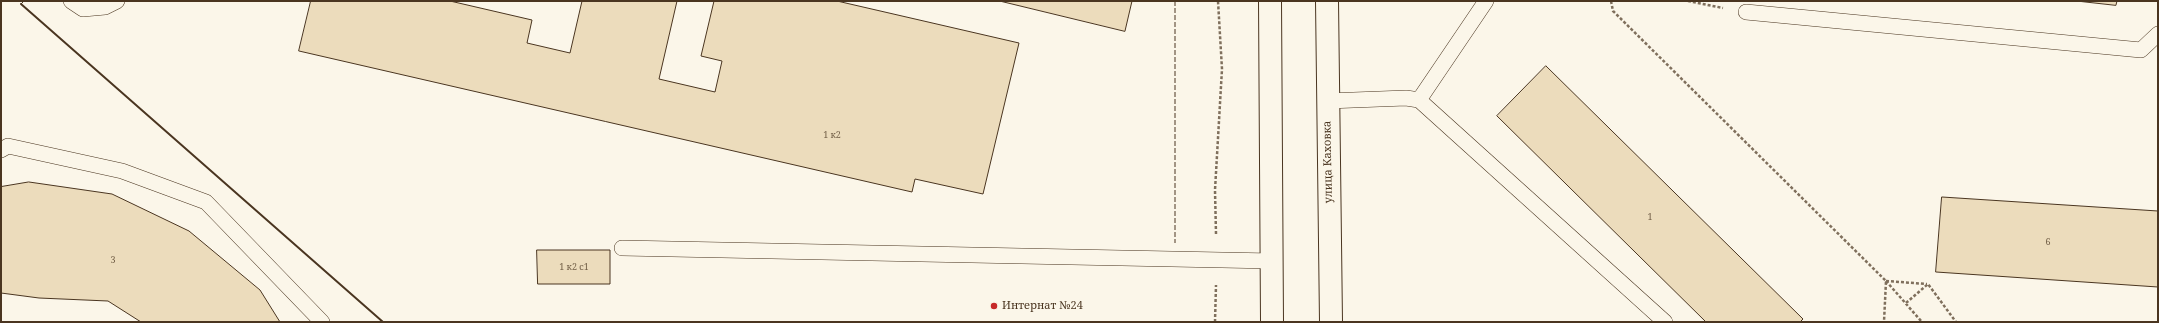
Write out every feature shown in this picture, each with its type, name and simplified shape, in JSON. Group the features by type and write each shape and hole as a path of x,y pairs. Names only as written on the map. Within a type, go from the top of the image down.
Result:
{"main road":[{"path":"1270,1 1272,322"},
{"name":"улица Каховка","path":"1327,1 1331,322"}],"lane":[{"path":"71,1 83,9 105,7 117,1"},
{"path":"1419,100 1486,1"},
{"path":"1746,12 2141,50 2158,34"},
{"path":"1328,101 1406,98 1419,100 1664,322"},
{"path":"1,150 8,146 122,171 206,202 322,322"},
{"path":"622,248 1272,261"}],"path":[{"path":"1215,322 1215,190 1222,69 1218,1"},
{"path":"1611,1 1613,10 1886,281 1922,322"},
{"path":"1688,1 1746,12"},
{"path":"1886,281 1928,284 1956,322"},
{"path":"1884,322 1886,281"},
{"path":"1906,303 1928,284"}],"building":[{"path":"311,1 450,1 532,20 527,43 570,53 582,1 677,1 659,79 715,92 722,61 701,56 714,1 837,1 1019,43 983,194 915,179 912,192 299,51"},
{"path":"1000,1 1132,1 1125,31"},
{"path":"2077,1 2117,1 2116,5"},
{"path":"1546,66 1803,319 1800,322 1706,322 1497,116"},
{"path":"29,182 112,194 189,231 260,290 280,322 141,322 108,301 39,298 1,293 1,187"},
{"path":"1942,197 2158,211 2158,287 1936,272"},
{"path":"537,250 610,250 610,284 538,284"}],"fence":[{"path":"21,4 24,1"},
{"path":"1175,1 1175,243"}],"wall":[{"path":"21,4 383,322"}],"place":[{"name":"Интернат №24","path":"994,306"}]}
